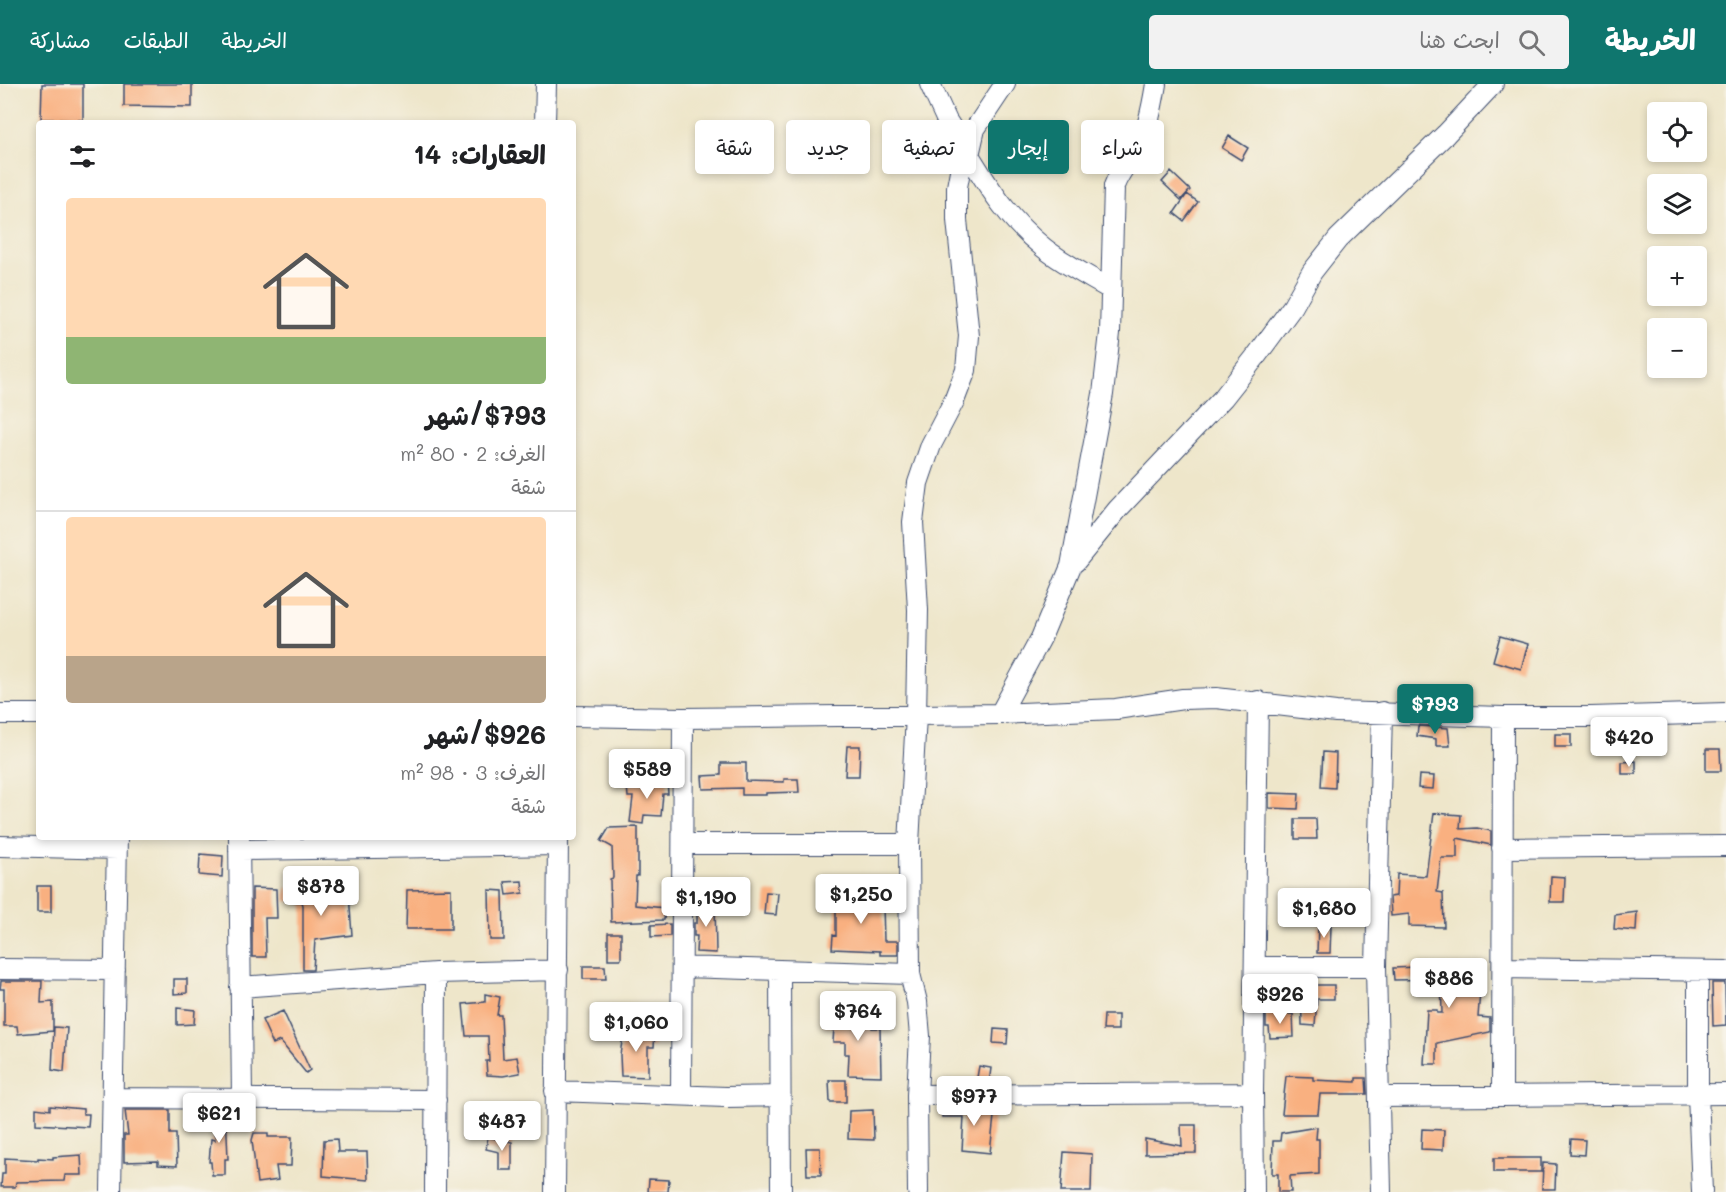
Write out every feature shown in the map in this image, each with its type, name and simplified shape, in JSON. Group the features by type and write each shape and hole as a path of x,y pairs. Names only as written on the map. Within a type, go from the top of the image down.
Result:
{"street":[{"path":"545,120 546,84"},
{"path":"930,84 947,120"},
{"path":"976,128 1005,84"},
{"path":"1000,714 1041,638 1071,566 1103,394 1110,333 1114,186 1117,176 1141,140 1154,99 1156,84"},
{"path":"1071,566 1118,508 1223,398 1293,306 1312,272 1338,238 1446,134 1493,84"},
{"path":"976,167 996,200 1022,228 1044,248 1110,289"},
{"path":"918,1192 917,1095 920,1036 917,1002 910,974 909,844 916,716 918,610 913,522 918,483 928,454 954,401 966,370 969,336 957,209 959,174"},
{"path":"576,716 683,718 1000,714 1116,709 1183,699 1216,698 1258,701 1336,712 1503,717 1726,713"},
{"path":"1254,1192 1253,1093 1258,701"},
{"path":"1381,1192 1376,967 1382,712"},
{"path":"0,714 36,714"},
{"path":"1502,1095 1503,717"},
{"path":"681,1095 683,718"},
{"path":"242,1098 239,843 558,841 555,1192"},
{"path":"0,846 117,843 111,1192"},
{"path":"683,844 909,844"},
{"path":"1502,848 1726,846"},
{"path":"683,967 910,974"},
{"path":"1256,967 1376,967"},
{"path":"1503,968 1726,970"},
{"path":"0,969 115,970"},
{"path":"240,987 436,973 558,970"},
{"path":"780,970 781,1192"},
{"path":"1698,971 1698,1094 1702,1192"},
{"path":"435,1192 436,973"},
{"path":"555,1091 726,1097 780,1096"},
{"path":"917,1095 1253,1093"},
{"path":"1380,1097 1726,1094"},
{"path":"112,1098 436,1100"}],"building":[{"path":"42,84 83,84 83,120 41,119"},
{"path":"124,84 192,84 192,107 124,106"},
{"path":"1229,136 1248,148 1241,160 1222,148"},
{"path":"1171,172 1190,190 1181,200 1162,182"},
{"path":"1187,194 1198,202 1184,221 1174,213"},
{"path":"1500,636 1528,644 1521,669 1493,661"},
{"path":"1418,726 1448,728 1450,746 1436,746 1436,739 1417,736"},
{"path":"1555,734 1571,734 1571,747 1555,747"},
{"path":"847,746 860,746 859,776 845,776"},
{"path":"1706,749 1720,749 1721,771 1706,771"},
{"path":"1323,752 1336,753 1335,788 1321,787"},
{"path":"1636,761 1636,774 1622,774 1622,762"},
{"path":"721,763 746,763 746,781 784,782 784,779 798,779 799,792 742,795 742,788 703,789 702,776 721,775"},
{"path":"1419,775 1434,776 1433,789 1418,788"},
{"path":"667,781 668,794 663,794 661,816 644,815 643,824 630,822 633,797 628,797 627,785"},
{"path":"1269,793 1299,794 1298,809 1269,808"},
{"path":"1434,813 1461,815 1460,829 1477,828 1491,831 1491,845 1457,838 1457,858 1441,858 1437,892 1443,893 1444,927 1409,926 1409,914 1391,916 1390,897 1396,896 1397,874 1426,876"},
{"path":"1295,819 1316,819 1317,839 1295,839"},
{"path":"638,827 638,876 636,876 635,905 665,908 664,920 611,922 612,847 601,841 609,828"},
{"path":"200,854 223,856 222,877 199,875"},
{"path":"1551,876 1565,877 1564,902 1550,902"},
{"path":"522,881 523,893 507,895 505,882"},
{"path":"298,885 326,885 328,894 349,894 352,935 315,940 313,970 303,970 302,902 285,901 286,888 298,889"},
{"path":"37,886 51,886 51,912 37,912"},
{"path":"848,887 862,887 863,905 883,904 884,941 898,941 898,955 880,955 880,951 832,949 833,935 836,936 836,894 848,893"},
{"path":"252,888 276,889 277,918 265,918 266,957 252,957"},
{"path":"451,889 451,929 406,929 407,890"},
{"path":"489,890 503,891 504,940 490,940"},
{"path":"766,892 778,893 776,915 764,914"},
{"path":"1347,897 1366,897 1365,918 1347,918"},
{"path":"697,902 715,902 716,953 696,952 697,936 694,936 694,923 697,923"},
{"path":"1637,912 1636,931 1614,929 1615,915"},
{"path":"670,924 670,936 651,937 651,925"},
{"path":"1318,926 1331,926 1330,953 1317,953"},
{"path":"608,933 621,933 621,959 608,959"},
{"path":"583,966 605,966 606,979 583,979"},
{"path":"1443,966 1444,978 1481,978 1478,1017 1490,1018 1490,1032 1437,1043 1437,1064 1424,1064 1427,1010 1437,1010 1437,1013 1442,1013 1441,979 1394,980 1393,968"},
{"path":"174,979 187,979 187,993 174,994"},
{"path":"1,981 42,981 41,1003 53,1002 53,1031 18,1034 17,1026 4,1026 4,989 0,989"},
{"path":"1712,983 1725,983 1726,1025 1713,1026"},
{"path":"1301,985 1334,985 1334,999 1317,999 1315,1026 1302,1025"},
{"path":"485,994 500,997 497,1015 501,1015 503,1059 517,1057 520,1073 503,1076 487,1075 488,1036 466,1036 463,1004 485,1002"},
{"path":"177,1008 195,1010 194,1024 177,1025"},
{"path":"650,1008 664,1009 663,1027 649,1026"},
{"path":"283,1011 310,1070 306,1073 280,1041 273,1044 262,1020"},
{"path":"826,1013 872,1015 872,1028 880,1028 881,1076 848,1075 849,1054 845,1054 845,1042 833,1042 834,1027 824,1026"},
{"path":"1266,1014 1293,1014 1294,1037 1270,1038 1269,1027 1266,1027"},
{"path":"1104,1015 1118,1015 1118,1030 1103,1030"},
{"path":"54,1027 67,1028 64,1072 52,1070"},
{"path":"624,1028 655,1033 654,1047 648,1047 648,1077 621,1076 620,1055"},
{"path":"994,1029 1008,1030 1007,1044 993,1043"},
{"path":"979,1066 991,1068 989,1083 976,1083"},
{"path":"1286,1076 1356,1082 1356,1078 1366,1078 1367,1094 1320,1094 1318,1114 1282,1114"},
{"path":"829,1080 846,1080 846,1102 830,1102"},
{"path":"50,1106 83,1109 83,1114 89,1114 88,1127 36,1124 36,1108 50,1110"},
{"path":"942,1107 995,1107 990,1153 962,1150 964,1117 942,1117"},
{"path":"125,1110 170,1110 170,1134 176,1134 177,1166 158,1165 158,1161 124,1162 124,1135 128,1135"},
{"path":"873,1110 874,1140 848,1139 849,1111"},
{"path":"213,1111 226,1111 228,1159 225,1159 225,1175 212,1175 211,1162 209,1162 211,1139 215,1140"},
{"path":"1181,1125 1196,1125 1196,1153 1145,1154 1145,1139 1182,1146"},
{"path":"1317,1127 1319,1174 1290,1176 1291,1192 1278,1192 1278,1174 1272,1174 1273,1141 1280,1141 1281,1133"},
{"path":"1422,1129 1444,1130 1443,1150 1421,1149"},
{"path":"254,1133 268,1133 268,1137 292,1137 291,1166 276,1166 278,1180 257,1183 252,1140"},
{"path":"488,1137 512,1142 512,1170 499,1170 499,1152 486,1149"},
{"path":"337,1139 338,1152 367,1152 368,1180 323,1176 324,1140"},
{"path":"1571,1139 1585,1140 1584,1155 1570,1154"},
{"path":"806,1148 820,1148 821,1175 807,1175"},
{"path":"1064,1152 1092,1154 1091,1192 1061,1192"},
{"path":"81,1155 82,1175 65,1175 64,1181 16,1182 15,1187 1,1187 2,1174 5,1174 5,1158 38,1160 38,1158 53,1159 53,1157"},
{"path":"1494,1158 1541,1158 1541,1172 1494,1172"},
{"path":"1543,1163 1556,1164 1555,1189 1542,1189"},
{"path":"649,1179 669,1180 668,1192 648,1192"}]}
